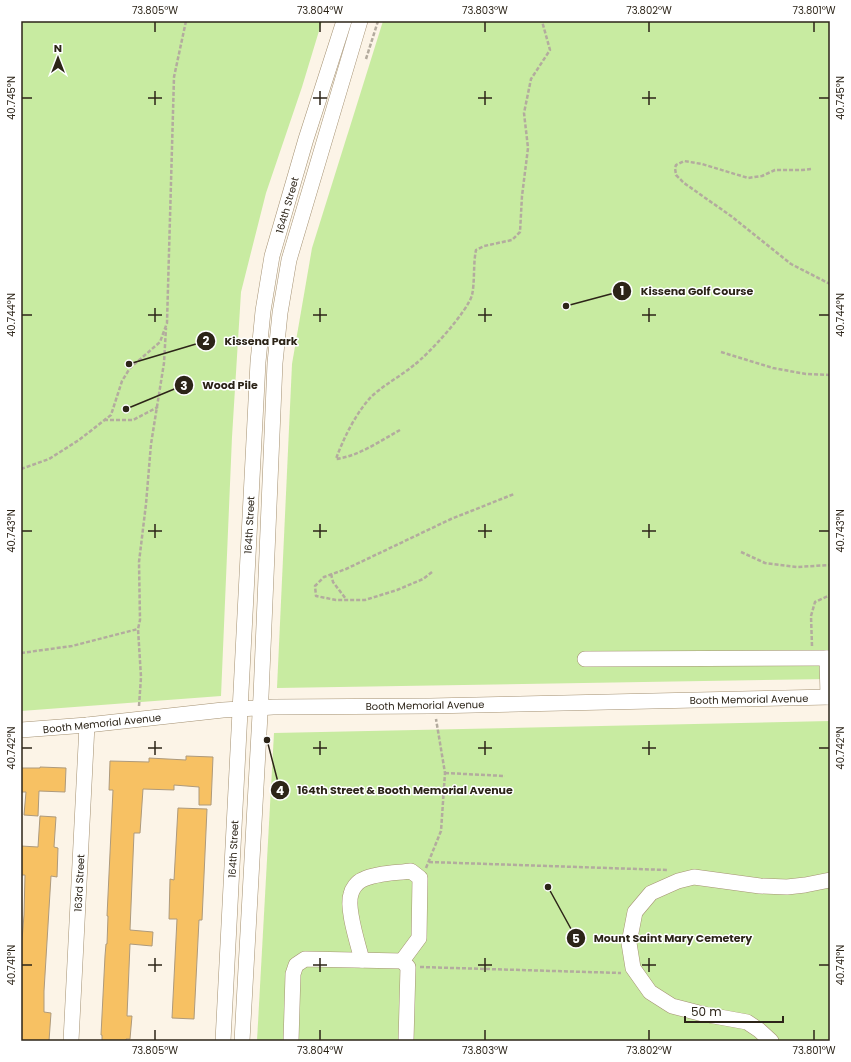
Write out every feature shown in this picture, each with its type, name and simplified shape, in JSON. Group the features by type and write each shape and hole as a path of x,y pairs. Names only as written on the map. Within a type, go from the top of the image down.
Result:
{"street":[{"name":"164th Street","path":"223,1041 258,362 263,311 272,256 306,140 344,21"},
{"name":"164th Street","path":"242,1041 260,708 275,363 280,313 289,260 360,21"},
{"path":"585,659 829,658 829,697"},
{"name":"Booth Memorial Avenue","path":"21,730 260,708 430,706 829,697"},
{"name":"163rd Street","path":"71,1041 87,725"},
{"path":"362,960 350,908 350,894 354,887 362,880 386,874 411,871 420,878 419,938 405,964 406,1041"},
{"path":"770,1041 759,1030 746,1022 703,1014 672,1006 650,992 633,968 629,943 635,912 651,893 678,881 694,877 760,886 787,887 830,880"},
{"path":"291,1041 293,974 296,965 305,959 362,960 405,964"}],"path":[{"path":"139,706 141,677 138,629 140,620 139,562 151,444 164,364 167,323 174,77 186,21"},
{"path":"366,59 378,21"},
{"path":"400,430 347,458 336,459 342,442 372,396 416,364 450,329 465,309 472,296 476,250 484,246 512,240 520,232 522,196 528,148 524,113 532,79 550,50 542,21"},
{"path":"811,169 775,170 762,176 748,178 702,164 684,161 676,165 675,168 676,175 684,183 730,216 791,264 830,284"},
{"path":"21,469 49,459 79,440 111,415 122,381 130,368 160,342 167,323"},
{"path":"721,352 773,368 806,374 830,375"},
{"path":"104,420 133,420 158,406"},
{"path":"432,572 423,579 397,590 365,600 336,600 316,596 315,586 324,577 346,570 451,519 514,494"},
{"path":"741,552 766,563 797,567 830,566"},
{"path":"331,574 333,582 346,599"},
{"path":"812,658 811,616 815,602 830,595"},
{"path":"21,653 72,646 138,629"},
{"path":"420,878 430,862 441,831 445,773 436,718"},
{"path":"445,773 506,776"},
{"path":"430,862 670,870 678,881"},
{"path":"405,964 637,973"}],"green space":[{"path":"21,21 322,21 302,87 266,193 241,292 232,437 221,696 21,711"},
{"path":"383,21 830,21 830,679 277,688 292,364 312,248"},
{"path":"830,721 830,1041 257,1041 274,733"}],"building":[{"path":"186,756 213,757 211,805 199,805 199,787 174,785 174,790 143,789 140,833 134,833 130,930 153,932 152,946 130,944 127,1016 132,1016 130,1039 126,1039 126,1041 102,1041 101,1035 105,956 107,944 113,790 109,790 110,761 149,762 149,758 186,760"},
{"path":"21,768 66,768 65,792 39,791 38,816 24,815 26,792 21,792"},
{"path":"178,808 207,809 202,920 199,920 194,1019 172,1018 177,919 169,919 170,879 174,880"},
{"path":"40,816 56,817 54,847 58,848 57,877 51,876 44,991 44,1012 51,1013 49,1041 21,1041 21,940 24,915 25,875 21,875 21,846 38,847"}],"place":[{"name":"Kissena Golf Course","path":"566,306"},
{"name":"Kissena Park","path":"129,364"},
{"name":"Wood Pile","path":"126,409"},
{"name":"164th Street & Booth Memorial Avenue","path":"267,740"},
{"name":"Mount Saint Mary Cemetery","path":"548,887"}]}
